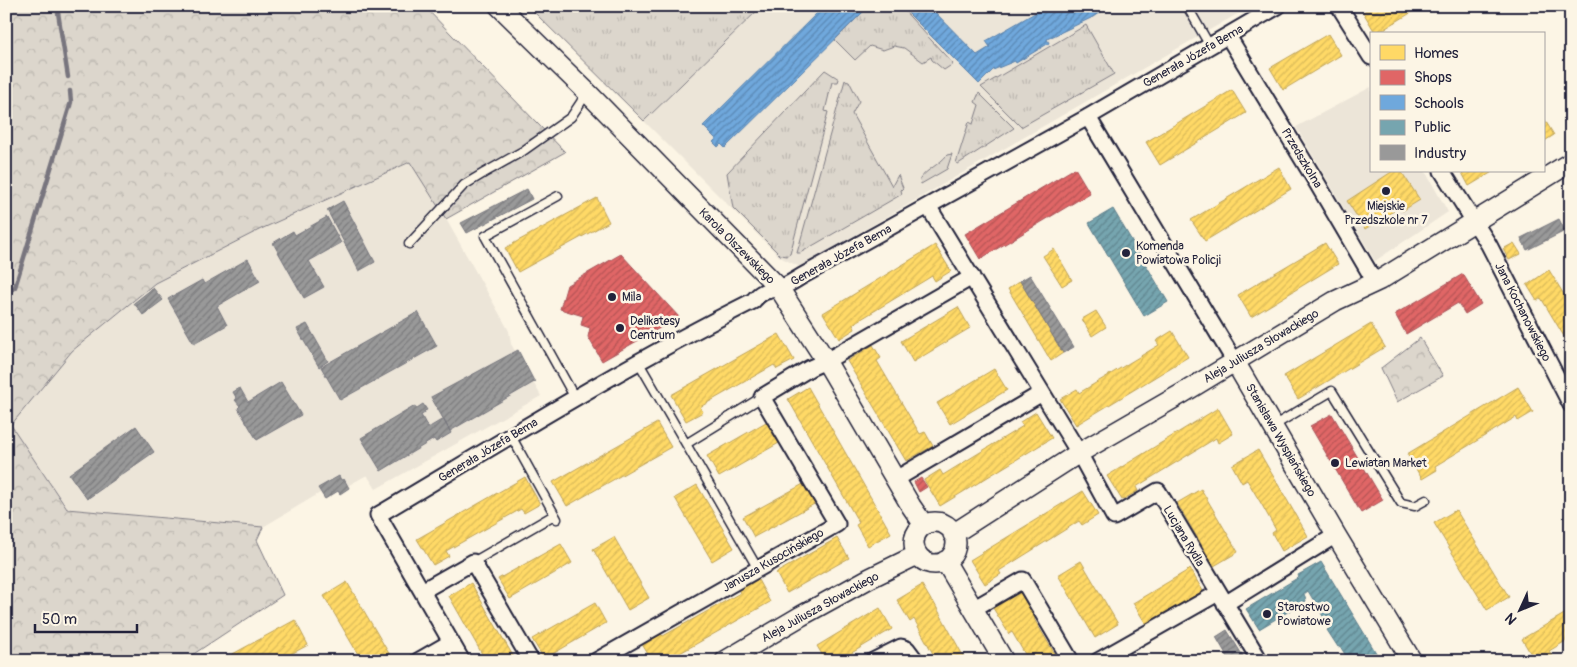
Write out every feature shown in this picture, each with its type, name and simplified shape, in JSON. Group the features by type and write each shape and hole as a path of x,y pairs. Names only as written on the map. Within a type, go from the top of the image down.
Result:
{"street":[{"name":"Karola Olszewskiego","path":"499,6 586,91 780,288 924,525"},
{"name":"Generała Józefa Bema","path":"422,591 378,515 575,398 710,322 754,301 757,296 769,289 780,288 1088,117 1278,6"},
{"path":"1339,6 1370,55"},
{"name":"Przedszkolna","path":"1228,36 1375,282"},
{"name":"Stanisława Wyspiańskiego","path":"1088,117 1412,661"},
{"name":"Aleja Juliusza Słowackiego","path":"953,534 1079,452 1335,301 1375,282 1571,162"},
{"name":"Jana Kochanowskiego","path":"1443,172 1489,245 1571,405"},
{"path":"928,206 1079,452"},
{"path":"762,397 972,277"},
{"path":"896,479 1042,393"},
{"name":"Janusza Kusocińskiego","path":"596,661 837,524 762,397"},
{"name":"Lucjana Rydla","path":"1079,452 1114,517 1158,491 1260,661"},
{"path":"937,522 949,528 953,534 954,552 945,562 939,564 927,563 917,555 914,542 915,535 924,525 937,522"},
{"path":"1098,661 1221,598 1336,535"},
{"name":"Aleja Juliusza Słowackiego","path":"725,661 870,578 917,555"},
{"path":"462,661 422,591 473,562 531,661"},
{"path":"945,562 1004,661"},
{"path":"973,609 1023,580 1070,661"},
{"path":"418,661 451,642"},
{"path":"873,661 901,647 907,649 916,661"}],"lane":[{"path":"1187,6 1210,46"},
{"path":"409,244 464,185 523,151 571,117 586,91"},
{"path":"558,196 485,236 575,398"},
{"path":"639,363 758,568"},
{"path":"1273,426 1332,391 1401,503 1415,506 1426,500"},
{"path":"686,444 762,397"},
{"path":"473,562 556,517 512,436"}],"shaded area":[{"path":"762,6 1251,6 800,267 780,257 644,121"},
{"name":"Miejskie Przedszkole nr 7","path":"1370,88 1370,172 1426,172 1448,212 1375,261 1296,127"},
{"path":"411,162 446,219 509,331 511,344 541,396 376,489 367,475 324,499 320,493 263,527 67,509 11,425 72,351 155,283 261,229"}],"green space":[{"path":"6,6 424,6 565,152 446,219 410,162 261,229 155,283 72,351 11,425 67,509 263,527 257,540 283,595 183,661 6,661"},
{"path":"528,6 762,6 644,121"},
{"path":"869,6 900,6 953,64 944,70 931,57 923,62 904,48 894,46 883,50 870,46 855,60 835,40"},
{"path":"1086,25 1114,74 1021,127 981,87"},
{"path":"825,70 839,79 838,82 832,82 825,111 828,112 790,254 786,256 780,255 733,208 727,173"},
{"path":"845,80 849,81 859,101 852,114 892,186 898,175 903,188 901,190 902,194 797,253"},
{"path":"979,93 1014,128 958,164 956,163 969,122 973,124 979,105 975,102"},
{"path":"952,154 947,169 921,184 920,179 923,176 947,155"},
{"path":"1420,338 1443,376 1397,402 1381,368"}],"building: Homes":[{"path":"1373,6 1422,6 1379,32 1375,32 1363,12"},
{"path":"1328,34 1341,55 1283,90 1270,68"},
{"path":"1232,90 1246,113 1160,165 1146,142"},
{"path":"1544,119 1554,135 1544,141"},
{"path":"1279,167 1291,189 1205,241 1191,220"},
{"path":"1391,172 1402,172 1420,200 1402,211 1400,207 1365,229 1347,201"},
{"path":"1462,172 1492,172 1469,186"},
{"path":"597,198 609,222 518,272 505,248"},
{"path":"1325,243 1338,264 1251,317 1238,295"},
{"path":"1514,243 1521,254 1509,260 1503,249"},
{"path":"935,245 951,271 935,281 932,276 853,324 855,329 839,339 823,313"},
{"path":"1054,249 1072,280 1062,286 1043,256"},
{"path":"1549,270 1571,306 1571,348 1541,298 1537,301 1527,285"},
{"path":"1020,281 1063,353 1051,361 1008,289"},
{"path":"958,307 970,328 913,362 901,341"},
{"path":"1096,311 1106,327 1092,336 1082,319"},
{"path":"1371,324 1385,347 1298,399 1284,376"},
{"path":"1172,331 1188,357 1076,425 1060,399 1077,389 1079,393 1159,345 1156,341"},
{"path":"779,334 794,360 777,369 774,365 700,407 703,412 686,421 671,395"},
{"path":"873,345 881,358 877,361 920,434 925,432 933,446 906,461 847,361"},
{"path":"994,369 1007,390 950,424 937,403"},
{"path":"808,387 891,533 868,546 856,525 859,523 788,399"},
{"path":"1518,387 1533,412 1518,421 1516,417 1435,466 1437,470 1422,479 1407,454"},
{"path":"1218,408 1233,434 1218,443 1216,438 1136,487 1138,491 1122,500 1107,476"},
{"path":"1036,412 1052,438 940,506 924,480 940,470 943,475 1023,426 1020,422"},
{"path":"766,422 779,443 719,477 707,456"},
{"path":"657,423 671,447 567,506 553,482"},
{"path":"1258,450 1308,536 1282,551 1272,533 1276,530 1262,505 1247,480 1242,483 1232,465"},
{"path":"525,477 540,504 524,513 521,509 446,551 449,556 433,565 417,539"},
{"path":"807,482 818,502 754,537 743,517"},
{"path":"697,485 734,548 712,561 675,498"},
{"path":"1201,489 1238,552 1214,566 1177,503"},
{"path":"1083,491 1098,515 1082,525 1079,521 999,571 1001,574 985,584 970,560"},
{"path":"1456,510 1509,597 1487,610 1434,523"},
{"path":"614,537 649,598 628,610 593,549"},
{"path":"837,538 849,558 787,593 776,573"},
{"path":"561,544 572,563 510,599 498,579"},
{"path":"1081,561 1118,624 1095,638 1058,575"},
{"path":"1190,569 1203,591 1146,624 1133,603"},
{"path":"757,578 770,602 666,661 652,661 642,644 661,634 663,636 740,593 738,589"},
{"path":"347,582 391,657 385,661 362,661 324,596"},
{"path":"471,583 516,661 486,661 449,596"},
{"path":"922,585 933,601 966,661 937,661 914,619 910,622 897,600"},
{"path":"1021,592 1037,618 1034,619 1059,661 1029,661 1012,632 1009,634 993,608"},
{"path":"595,603 606,623 544,659 532,639"},
{"path":"880,608 892,629 838,661 826,661 817,646"},
{"path":"1571,610 1571,638 1549,651 1552,655 1543,661 1535,661 1522,639"},
{"path":"295,620 308,645 279,661 220,661"}],"building: Shops":[{"path":"1075,168 1090,193 980,259 965,234"},
{"name":"Mila","path":"621,254 679,317 602,361 588,337 590,328 581,325 583,316 560,309 567,285"},
{"path":"1463,274 1481,304 1465,314 1458,303 1406,334 1395,314"},
{"path":"1332,414 1383,500 1361,513 1310,426"},
{"path":"921,478 927,487 919,492 914,482"}],"building: Schools":[{"path":"824,6 869,6 725,148 721,144 718,147 713,142 716,139 703,126"},
{"path":"901,6 929,6 977,55 990,47 986,41 1047,6 1109,6 1093,17 1047,39 1049,43 1016,63 1015,61 993,70 979,84"}],"building: Public":[{"path":"1113,209 1168,302 1144,316 1089,223"},
{"name":"Starostwo Powiatowe","path":"1321,562 1381,661 1349,661 1327,630 1330,628 1308,591 1304,594 1306,601 1259,629 1246,609"}],"building: Industry":[{"path":"527,189 532,199 467,233 461,223"},
{"path":"343,201 375,262 359,271 327,210"},
{"path":"327,217 341,243 309,261 324,287 304,298 273,243 293,231 295,235"},
{"path":"1559,219 1565,231 1527,250 1521,238"},
{"path":"248,259 260,281 217,306 227,325 194,344 168,299 202,280 204,284"},
{"path":"1030,275 1074,347 1063,353 1020,281"},
{"path":"153,288 163,300 143,315 134,303"},
{"path":"418,312 437,346 340,400 321,367"},
{"path":"307,324 328,361 319,367 297,329"},
{"path":"518,350 534,381 536,381 450,431 431,397"},
{"path":"281,382 301,415 257,440 238,408 240,406 235,400 237,399 233,392 240,388 248,402"},
{"path":"423,404 427,410 421,415 428,428 443,419 451,433 436,442 434,439 381,471 361,438 415,406 417,408"},
{"path":"136,426 154,452 87,499 69,474"},
{"path":"339,476 341,480 344,479 349,488 340,494 338,491 325,499 318,488"},
{"path":"1227,630 1246,661 1230,661 1216,637"}],"waterway":[{"path":"57,6 68,77"},
{"path":"6,294 15,287 71,102 70,91"}],"place":[{"name":"Miejskie Przedszkole nr 7","path":"1386,191"},
{"name":"Komenda Powiatowa Policji","path":"1126,253"},
{"name":"Mila","path":"612,297"},
{"name":"Delikatesy Centrum","path":"620,328"},
{"name":"Lewiatan Market","path":"1335,463"},
{"name":"Starostwo Powiatowe","path":"1267,614"}]}
